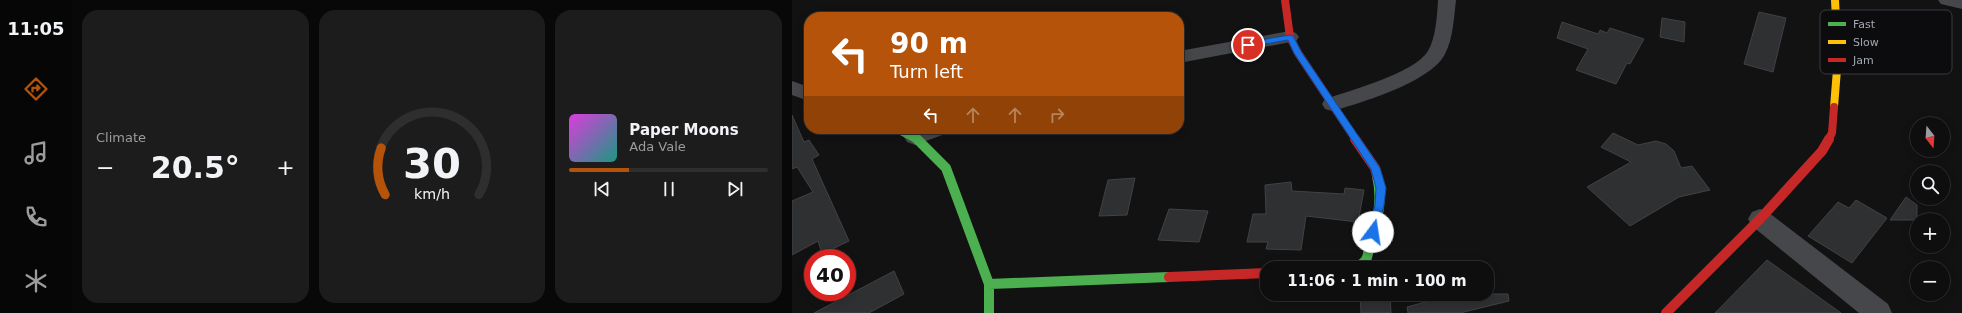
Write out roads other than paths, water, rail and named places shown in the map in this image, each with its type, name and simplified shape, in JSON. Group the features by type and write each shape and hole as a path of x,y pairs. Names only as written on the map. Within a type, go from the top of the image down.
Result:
{"street":[{"path":"1286,0 1290,37 1298,53 1375,168 1381,188 1380,205 1365,261"},
{"path":"1332,104 1405,77 1425,67 1436,54 1445,19 1447,0"},
{"path":"1835,0 1836,10"},
{"path":"1947,0 1962,4"},
{"path":"1184,56 1290,37"},
{"path":"1666,313 1760,219 1822,151 1832,133 1837,74"},
{"path":"792,88 804,92"},
{"path":"907,134 946,168 989,284 989,313"},
{"path":"1760,219 1879,313"},
{"path":"989,284 1260,273"}]}
